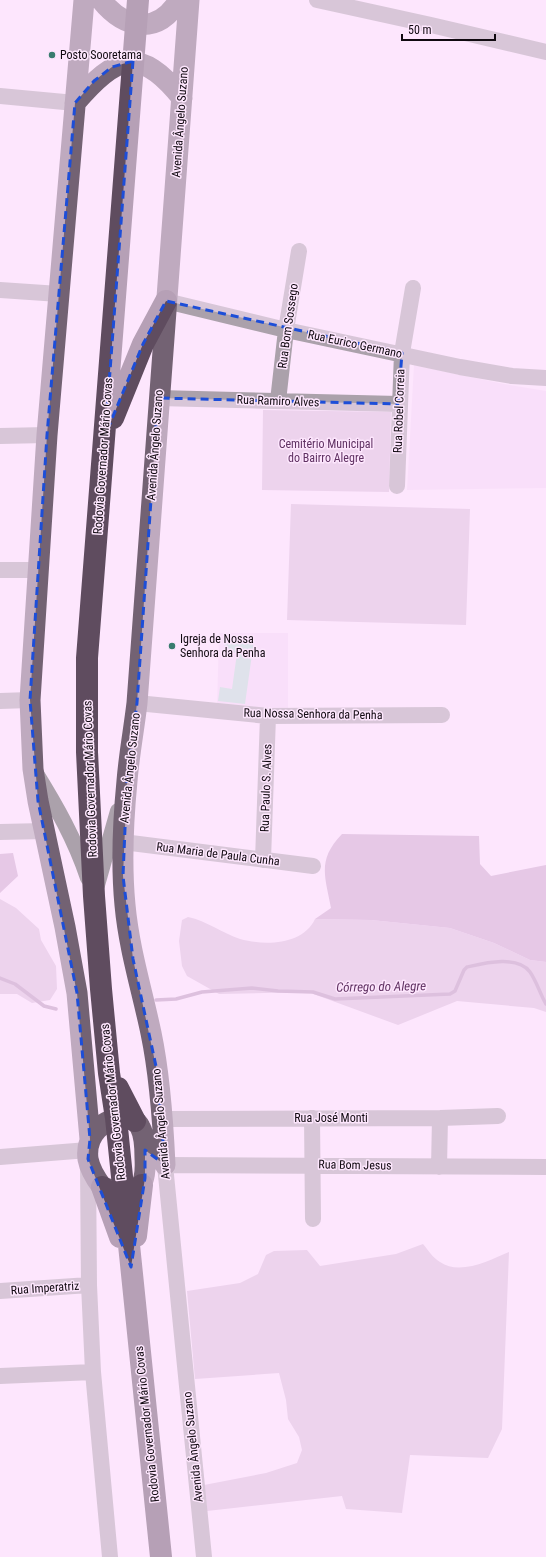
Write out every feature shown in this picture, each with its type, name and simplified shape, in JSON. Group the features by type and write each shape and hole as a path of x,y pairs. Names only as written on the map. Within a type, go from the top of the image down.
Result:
{"highway":[{"name":"Rodovia Governador Mário Covas","path":"138,0 87,658 87,752 94,896 101,988 110,1073 104,1135 137,1185 131,1267 161,1557"},
{"path":"104,441 143,344 166,301"},
{"path":"102,1188 131,1267"}],"main road":[{"path":"84,0 47,435 38,570 30,700 33,769 44,831 65,927 104,1135 93,1174 102,1188 137,1185 165,1165 145,1150"},
{"path":"101,0 124,21 136,25 159,22 174,8 179,0"},
{"name":"Avenida Ângelo Suzano","path":"165,1165 163,1119 151,1034 133,959 125,907 123,842 127,781 137,703 158,398 189,0"},
{"path":"75,102 94,81 112,67 133,61 147,65 168,80 182,98"},
{"path":"104,1135 141,1128 145,1150 137,1185"}],"street":[{"path":"317,0 431,24 546,52"},
{"path":"0,96 75,102"},
{"name":"Rua Bom Sossego","path":"278,401 286,330 300,252"},
{"name":"Rua Robel Correia","path":"397,486 398,404 402,353 413,288"},
{"path":"0,290 59,294"},
{"name":"Rua Eurico Germano","path":"166,301 286,330 402,353 467,368 512,376 546,378"},
{"name":"Rua Ramiro Alves","path":"158,398 398,404"},
{"path":"0,436 47,435"},
{"path":"0,570 38,570"},
{"path":"0,701 30,700"},
{"name":"Rua Nossa Senhora da Penha","path":"137,703 268,716 442,715"},
{"name":"Rua Paulo S. Alves","path":"263,860 268,716"},
{"path":"33,769 59,809 79,852 94,896"},
{"path":"94,896 127,781"},
{"path":"0,832 44,831"},
{"name":"Rua Maria de Paula Cunha","path":"123,842 313,866"},
{"name":"Rua José Monti","path":"163,1119 440,1118 498,1116"},
{"path":"312,1118 313,1219"},
{"path":"439,1167 440,1118"},
{"path":"0,1157 104,1135 89,1285 93,1372 110,1557"},
{"name":"Rua Bom Jesus","path":"165,1165 546,1167"},
{"name":"Avenida Ângelo Suzano","path":"165,1165 204,1557"},
{"name":"Rua Imperatriz","path":"0,1291 89,1285"},
{"path":"0,1376 93,1372"}],"highlighted area":[{"path":"133,61 106,425 109,426 143,344 166,301 402,353 398,404 158,398 137,703 127,781 123,876 133,959 157,1071 165,1165 145,1150 145,1178 131,1267 88,1159 90,1139 77,993 38,801 30,700 47,435 75,103 94,81 112,67"}],"shaded area":[{"path":"414,365 504,384 546,391 546,488 407,490"},
{"path":"219,633 288,633 288,709 217,708"},
{"path":"342,834 479,836 480,864 491,876 546,865 546,962 530,960 494,943 450,928 371,920 315,919 331,908 325,877 326,860 334,843"},
{"path":"13,853 18,876 0,893 0,854"}],"green space":[{"name":"Cemitério Municipal do Bairro Alegre","path":"263,410 391,412 389,492 262,490"},
{"path":"291,504 470,509 466,625 287,620"},
{"path":"0,899 16,908 39,929 41,940 56,966 57,989 50,1000 32,1003 17,994 0,994"},
{"path":"188,917 202,921 240,939 272,943 293,939 302,934 309,928 315,919 371,920 450,928 494,943 530,960 546,962 546,1012 534,1008 457,1001 398,1025 308,992 219,994 187,976 182,966 179,941 182,920"},
{"path":"423,1244 437,1260 448,1266 457,1267 475,1265 509,1252 502,1429 488,1458 410,1455 402,1513 346,1509 342,1496 207,1511 204,1485 266,1473 297,1463 302,1450 299,1437 288,1419 286,1400 279,1373 195,1379 187,1291 240,1283 258,1274 266,1255 274,1251 307,1250 320,1266 396,1254"}],"building":[{"path":"226,636 254,640 245,704 218,701 220,687 232,689 237,653 224,651"}],"waterway":[{"name":"Córrego do Alegre","path":"156,1000 176,999 202,992 252,988 278,991 313,992 335,999 450,994 455,991 464,970 467,967 492,962 510,962 518,963 530,972 546,1004"},
{"name":"Córrego do Alegre","path":"0,978 15,984 44,1006 56,1009"}],"place":[{"name":"Posto Sooretama","path":"52,55"},
{"name":"Igreja de Nossa Senhora da Penha","path":"172,646"}]}
